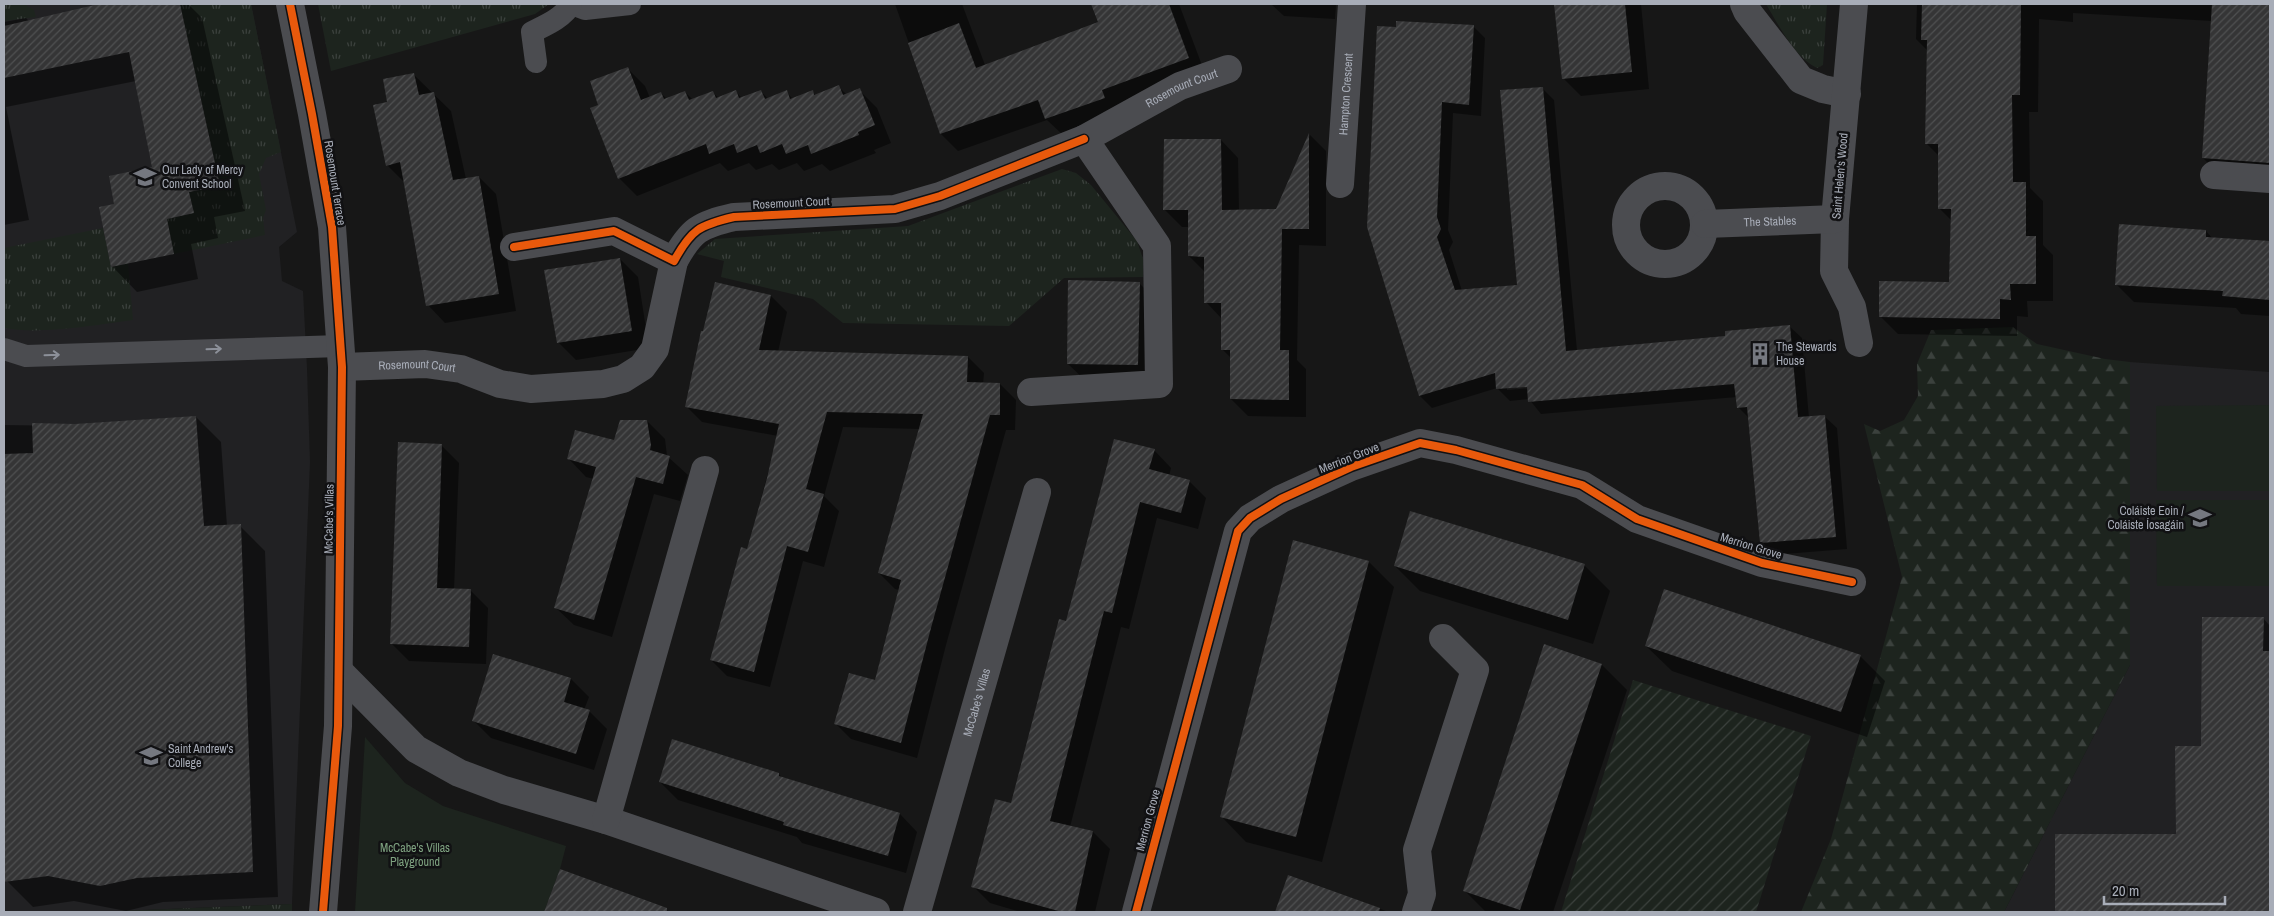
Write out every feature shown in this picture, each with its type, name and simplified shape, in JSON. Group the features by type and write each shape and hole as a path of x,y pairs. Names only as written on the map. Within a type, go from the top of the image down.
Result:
{"street":[{"name":"Rosemount Terrace","path":"290,4 332,227 341,357"},
{"name":"Hampton Crescent","path":"1340,184 1352,4"},
{"path":"1744,4 1747,11 1801,80 1823,89 1848,94"},
{"name":"Saint Helen's Wood","path":"1854,4 1848,94 1835,219 1834,271 1852,306 1859,343"},
{"name":"Rosemount Court","path":"341,357 461,369 500,384 531,389 603,384 624,379 642,367 655,349 674,261 687,238 710,222 734,217 895,209 940,196 1084,139 1180,86 1228,69"},
{"path":"1031,392 1160,384 1157,246 1084,139"},
{"path":"2214,175 2270,179"},
{"name":"The Stables","path":"1705,224 1835,219"},
{"path":"514,247 614,231 674,261"},
{"name":"McCabe's Villas","path":"339,671 341,357"},
{"name":"Merrion Grove","path":"1136,912 1238,531 1250,518 1281,499 1351,467 1420,443 1456,450 1582,485 1637,520 1762,563 1852,582"},
{"path":"606,820 705,470"},
{"name":"McCabe's Villas","path":"917,912 1037,492"},
{"path":"1416,912 1422,894 1417,850 1475,670 1443,638"},
{"path":"323,912 338,726 339,671"},
{"path":"339,671 416,749 459,773 504,790 606,820 876,912"}],"lane":[{"path":"536,62 532,32 552,22 572,4 585,9 630,4"},
{"path":"4,350 26,356 341,357"}],"shaded area":[{"name":"Saint Andrew's College","path":"4,4 251,4 297,232 279,247 282,281 303,291 307,368 310,462 292,904 93,912 4,912"},
{"name":"Coláiste Eoin / Coláiste Íosagáin","path":"2130,362 2270,372 2270,912 2004,912 2130,665"}],"green space":[{"path":"4,4 24,4 34,10 36,17 4,21"},
{"path":"180,4 251,4 281,152 266,158 259,174 266,210 263,218 265,235 174,254 167,219 194,213 189,192 220,185"},
{"path":"318,4 549,4 535,14 331,71"},
{"path":"1766,4 1827,4 1823,65 1817,68 1801,57"},
{"path":"1062,169 1076,173 1091,185 1137,241 1143,259 1143,277 1064,278 1009,326 843,323 813,299 721,277 724,261 697,254 715,239 908,226"},
{"path":"103,228 111,267 128,263 133,320 51,330 4,328 4,248"},
{"path":"2013,327 2037,344 2105,359 2130,362 2130,665 2004,912 1801,912 1831,839 1902,577 1864,424 1880,431 1904,420 1918,396 1917,364 1931,330"},
{"path":"2270,405 2270,491 2157,491 2156,406"},
{"path":"2156,500 2270,500 2270,586 2157,586"},
{"path":"1633,680 1811,736 1756,912 1561,912"},
{"name":"McCabe's Villas Playground","path":"365,737 405,783 443,806 566,846 560,869 544,912 355,912"},
{"path":"292,904 292,912 93,912"}],"building":[{"path":"99,4 180,4 220,186 189,192 194,213 167,219 174,254 111,267 99,207 114,204 109,176 152,167 129,52 4,78 4,26"},
{"path":"1091,4 1169,4 1189,58 1102,90 1105,98 1045,119 1038,100 940,134 908,43 959,23 976,68 1098,22"},
{"path":"1554,4 1625,4 1632,72 1562,79"},
{"path":"1922,4 2021,4 2020,95 2012,95 2013,182 2026,182 2026,236 2036,236 2036,284 2010,284 2011,300 2000,299 2000,319 1879,317 1879,281 1949,282 1951,209 1938,209 1938,144 1925,144 1927,40 1921,40"},
{"path":"2212,4 2270,4 2270,163 2202,158"},
{"path":"1396,21 1474,25 1469,105 1442,102 1437,217 1441,229 1437,237 1455,290 1517,285 1500,90 1543,87 1566,351 1725,336 1725,331 1790,325 1798,417 1825,415 1836,537 1760,543 1747,407 1737,408 1734,384 1528,402 1527,387 1496,389 1495,373 1419,396 1367,227 1377,26 1396,27"},
{"path":"628,67 641,100 661,92 664,99 685,91 689,100 713,91 716,98 736,90 739,98 761,90 765,99 787,90 790,99 813,90 814,95 839,85 843,95 860,88 875,125 858,132 859,135 811,154 808,145 786,154 782,144 760,153 757,145 737,153 734,144 709,154 706,144 618,179 590,108 598,105 590,81"},
{"path":"414,73 419,95 434,92 453,180 479,176 499,294 426,306 400,162 386,166 373,105 387,102 383,79"},
{"path":"1309,133 1309,229 1282,229 1280,350 1289,350 1289,400 1230,399 1230,350 1221,350 1221,303 1204,303 1204,257 1188,256 1188,210 1163,210 1164,139 1221,139 1222,210 1276,209"},
{"path":"2119,224 2206,230 2206,237 2270,241 2270,300 2222,296 2223,291 2115,285"},
{"path":"620,258 632,331 557,343 544,270"},
{"path":"1068,280 1140,282 1138,365 1067,364"},
{"path":"715,282 771,295 759,350 968,356 967,382 1000,383 1000,415 990,415 901,743 834,724 849,673 875,680 901,580 878,573 923,414 827,412 806,489 824,494 808,552 787,546 754,672 710,660 741,547 747,549 767,478 779,424 685,407 701,331 703,331"},
{"path":"196,416 204,526 241,524 253,872 137,878 100,886 48,876 4,882 4,454 33,453 32,423 75,424"},
{"path":"620,420 647,420 650,450 670,456 663,484 636,477 594,620 554,608 596,467 567,459 575,430 614,440"},
{"path":"1114,439 1155,449 1149,469 1190,480 1181,513 1140,502 1112,613 1104,611 1050,821 1093,831 1075,912 1062,912 971,887 995,799 1011,803 1059,619 1066,621"},
{"path":"398,442 442,444 437,588 471,589 469,647 390,644"},
{"path":"1410,511 1585,564 1568,620 1394,566"},
{"path":"1293,540 1369,561 1296,837 1220,817"},
{"path":"1664,589 1861,655 1841,712 1645,646"},
{"path":"2202,617 2264,617 2263,651 2270,651 2270,912 2055,912 2055,834 2176,834 2175,746 2201,746"},
{"path":"1544,644 1602,664 1520,910 1463,891"},
{"path":"493,654 571,678 564,702 590,710 576,754 472,721"},
{"path":"672,739 779,773 779,776 900,813 888,856 783,825 784,822 659,782"},
{"path":"560,869 667,908 667,912 544,912"},
{"path":"1288,875 1380,908 1379,912 1275,912"}],"cycle path":[{"path":"290,4 332,227 342,367 338,726 323,912"},
{"path":"514,247 614,231 674,261 686,242 697,230 722,220 734,217 895,209 940,196 1084,139"},
{"path":"1136,912 1238,531 1250,518 1281,499 1351,467 1420,443 1456,450 1582,485 1637,519 1762,563 1852,582"}],"place":[{"name":"Our Lady of Mercy Convent School","path":"145,177"},
{"name":"The Stewards House","path":"1760,354"},
{"name":"Coláiste Eoin / Coláiste Íosagáin","path":"2200,518"},
{"name":"Saint Andrew's College","path":"151,756"}]}
